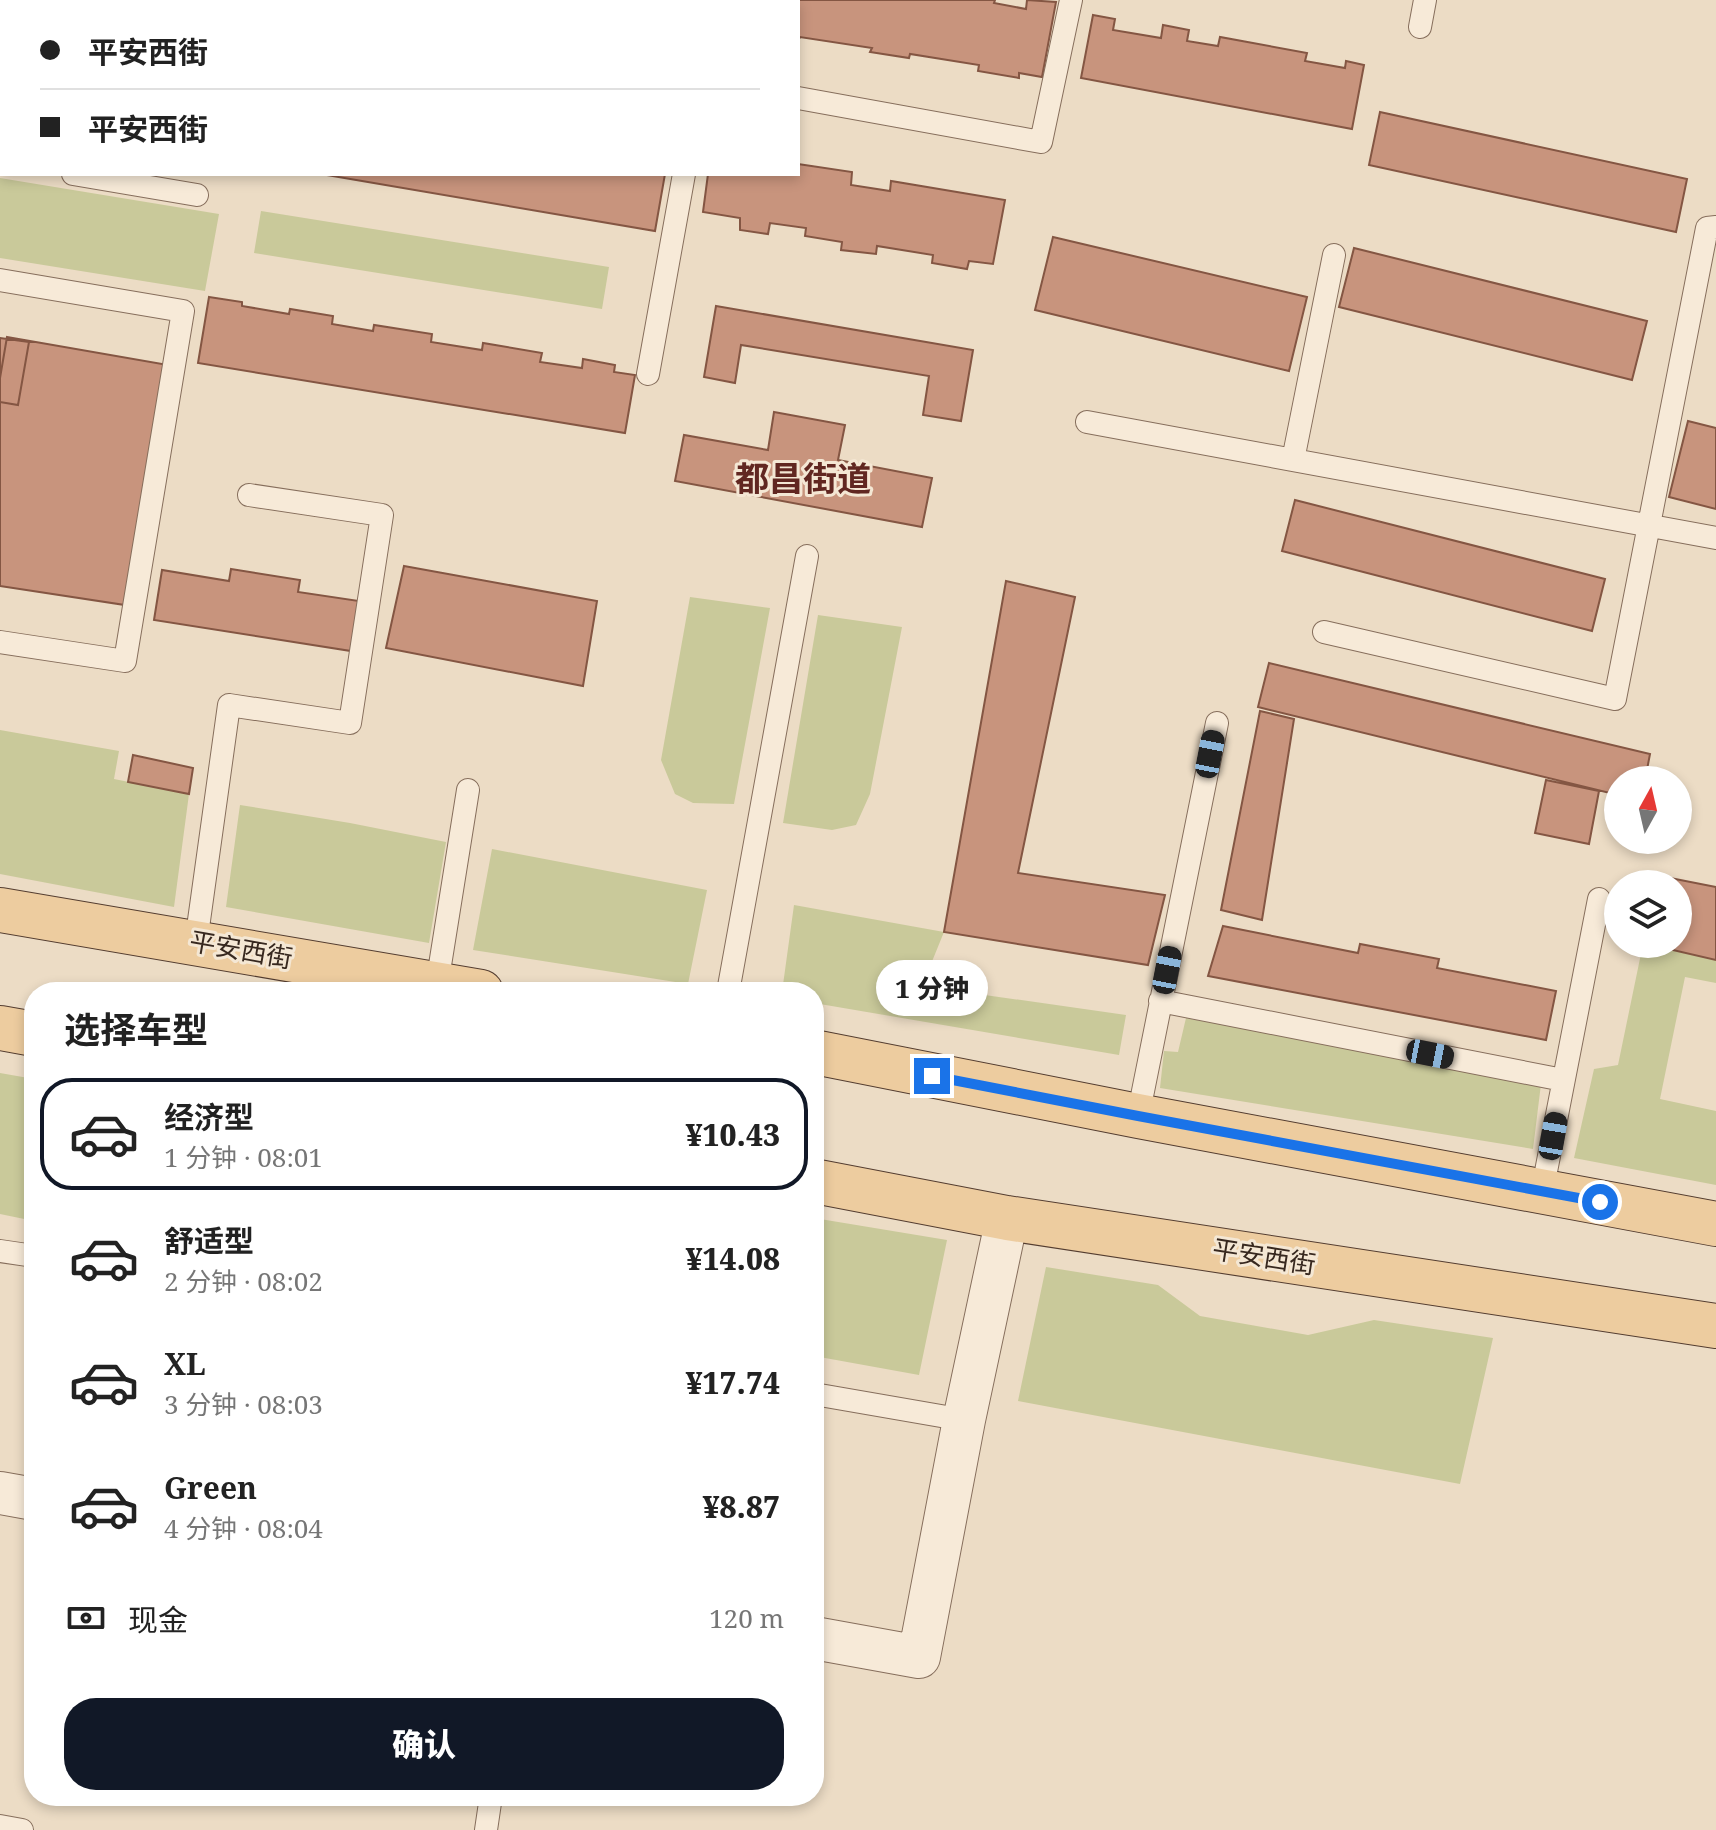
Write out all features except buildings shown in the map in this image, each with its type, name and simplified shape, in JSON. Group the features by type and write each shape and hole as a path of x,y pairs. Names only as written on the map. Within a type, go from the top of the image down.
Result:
{"main road":[{"name":"平安西街","path":"0,910 426,982"},
{"path":"0,1028 24,1032"},
{"path":"824,1054 1716,1224"},
{"name":"平安西街","path":"824,1183 1007,1218 1716,1326"}],"street":[{"path":"824,1640 919,1657 964,1420 1007,1218"},
{"path":"0,1493 24,1497"}],"lane":[{"path":"800,98 1041,142 1071,0"},
{"path":"1420,27 1425,0"},
{"path":"85,176 197,195"},
{"path":"648,374 684,176"},
{"path":"1324,632 1615,699 1707,228 1716,227"},
{"path":"1293,460 1334,255"},
{"path":"0,280 183,311 125,661 0,642"},
{"path":"1087,422 1716,538"},
{"path":"196,942 229,705 350,723 382,515 249,495"},
{"path":"730,982 807,556"},
{"path":"1138,1116 1217,723"},
{"path":"437,982 468,790"},
{"path":"1542,1192 1599,899"},
{"path":"1160,1001 1563,1080"},
{"path":"0,1251 24,1255"},
{"path":"824,1396 964,1420"},
{"path":"486,1830 490,1806"},
{"path":"0,1826 22,1830"}],"green space":[{"path":"0,178 219,214 205,291 0,258"},
{"path":"261,211 609,267 602,309 254,253"},
{"path":"690,597 770,608 734,804 693,803 675,794 661,760"},
{"path":"818,615 902,627 870,794 856,825 832,830 783,823"},
{"path":"0,730 119,751 114,779 189,794 174,907 0,874"},
{"path":"240,805 446,842 429,943 226,907"},
{"path":"492,849 707,890 688,982 473,950"},
{"path":"794,905 944,932 922,986 1126,1015 1119,1055 824,1005 824,982 783,982"},
{"path":"1692,955 1716,960 1716,983 1685,977 1660,1099 1716,1111 1716,1185 1574,1158 1594,1069 1618,1065 1640,958 1692,958"},
{"path":"1186,1018 1541,1084 1533,1149 1160,1088 1164,1051 1178,1052"},
{"path":"0,1073 24,1077 24,1219 0,1214"},
{"path":"824,1220 947,1240 919,1375 824,1358"},
{"path":"1046,1267 1158,1285 1200,1316 1308,1335 1374,1320 1493,1338 1460,1484 1018,1401"}],"district":[{"name":"都昌街道","path":"803,479"}],"route":[{"path":"932,1076 1600,1202"}]}
